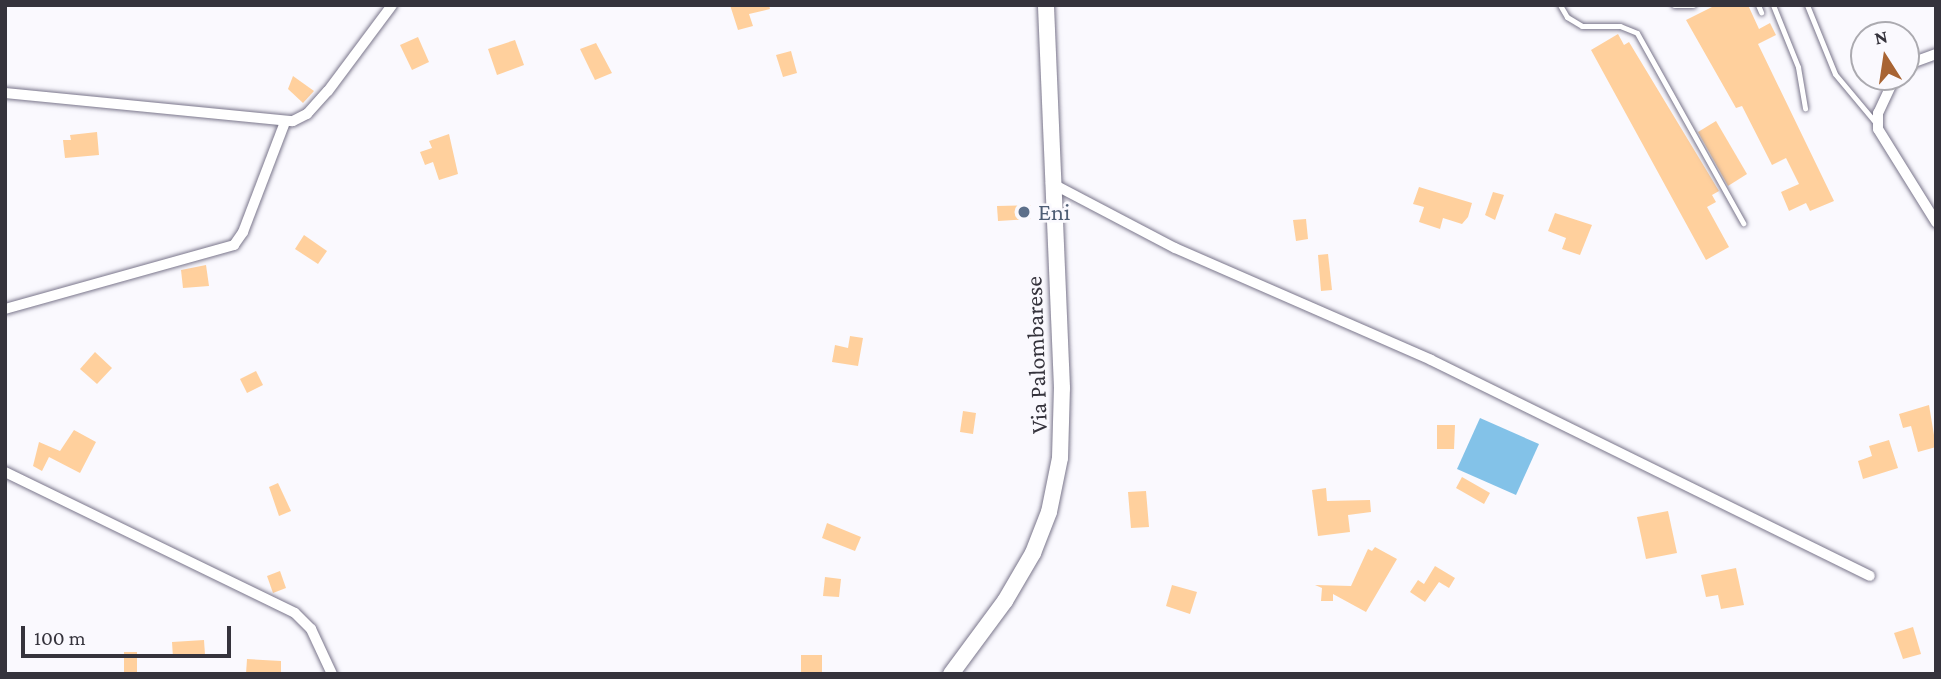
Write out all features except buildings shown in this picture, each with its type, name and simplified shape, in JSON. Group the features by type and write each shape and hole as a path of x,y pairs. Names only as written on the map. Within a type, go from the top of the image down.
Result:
{"main road":[{"name":"Via Palombarese","path":"951,674 1020,577 1042,532 1055,486 1062,396 1051,183 1046,5"}],"street":[{"path":"5,93 285,121 310,112 392,5"},
{"path":"1890,91 1877,123 1936,222"},
{"path":"5,309 234,245 243,232 285,121"},
{"path":"1051,183 1175,247 1432,359 1870,576"},
{"path":"5,472 290,610 312,629 332,674"}],"lane":[{"path":"1560,5 1567,16 1582,26 1627,27 1637,33 1743,223"},
{"path":"1674,5 1693,5"},
{"path":"1773,5 1798,67 1805,108"},
{"path":"1807,5 1835,74 1877,123"}],"water":[{"path":"1480,418 1539,444 1516,495 1457,469"}],"place":[{"name":"Eni","path":"1024,212"}]}
